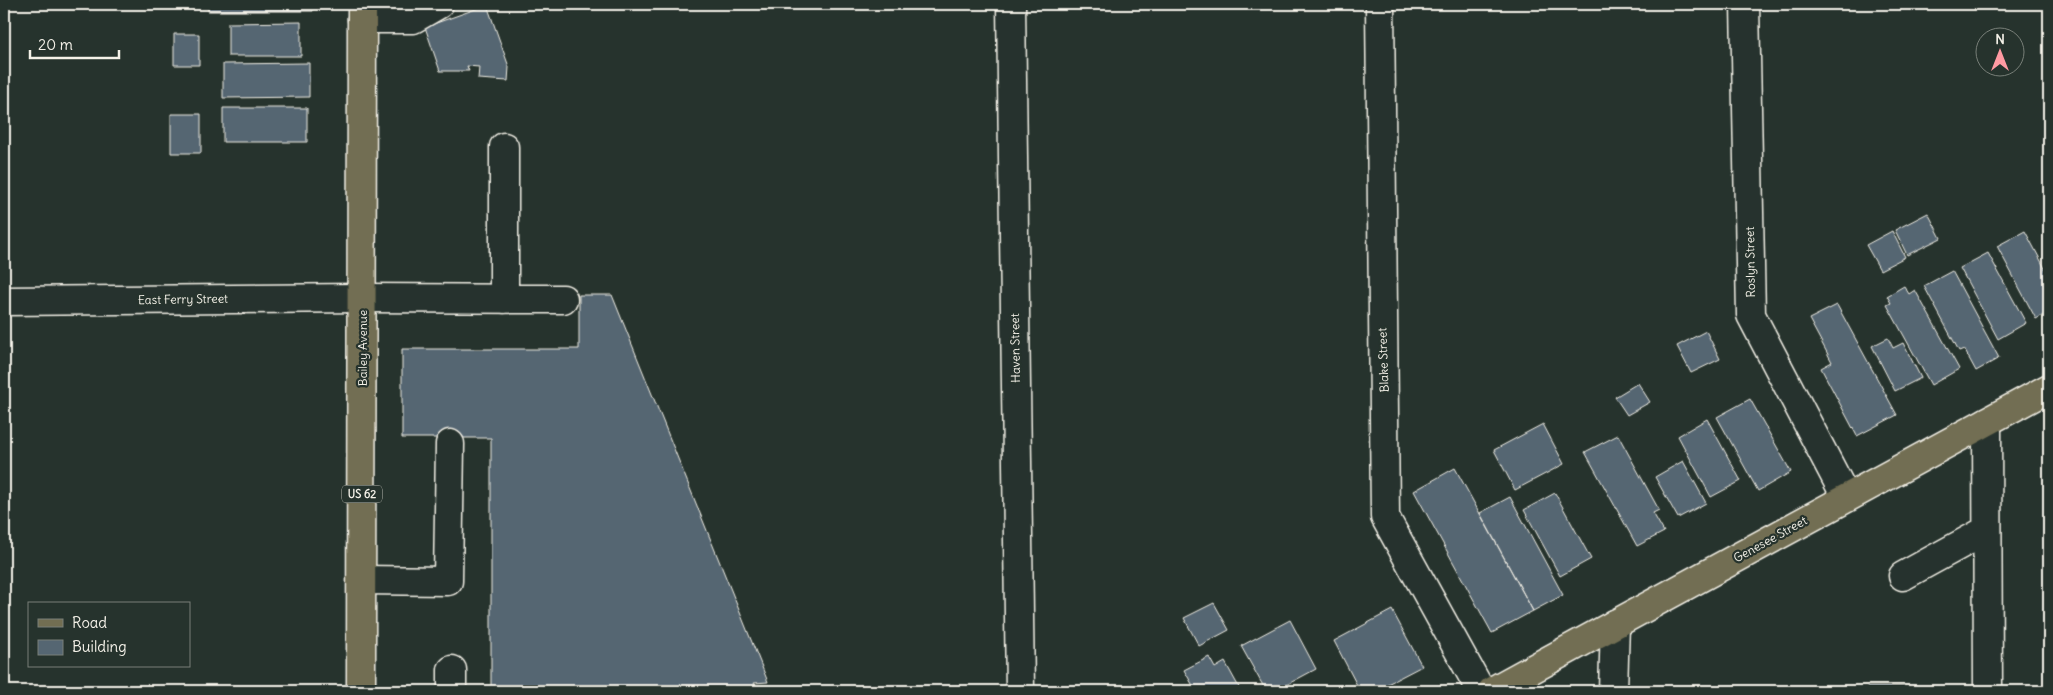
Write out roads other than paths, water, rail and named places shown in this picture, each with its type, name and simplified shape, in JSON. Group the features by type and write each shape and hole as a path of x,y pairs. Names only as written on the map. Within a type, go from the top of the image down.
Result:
{"main road":[{"name":"Bailey Avenue","path":"361,691 362,11"},
{"name":"Genesee Street","path":"1492,691 2049,388"}],"street":[{"path":"362,11 413,11 439,4"},
{"name":"Haven Street","path":"1010,4 1020,691"},
{"name":"Blake Street","path":"1380,4 1385,516 1481,691"},
{"name":"Roslyn Street","path":"1745,4 1751,316 1846,497"},
{"path":"504,147 504,299"},
{"name":"East Ferry Street","path":"4,301 362,298 563,299"},
{"path":"1987,422 1988,691"},
{"path":"362,580 448,581 450,444"},
{"path":"1902,576 1987,530"},
{"path":"1613,691 1615,624"}]}
